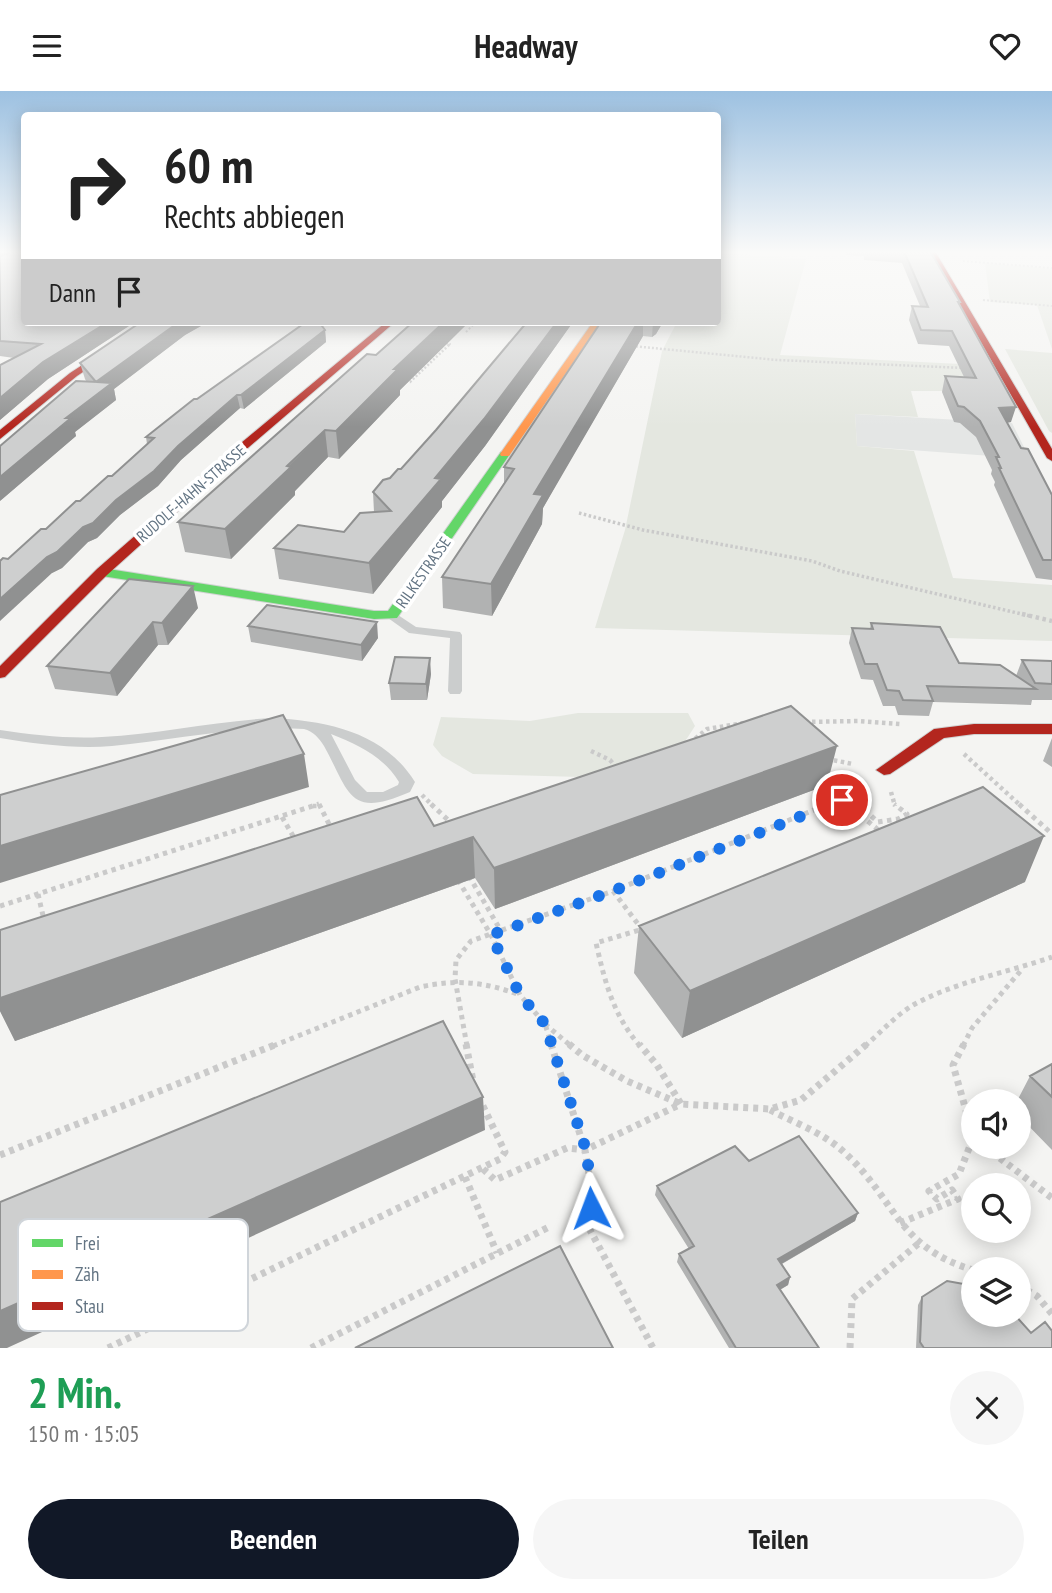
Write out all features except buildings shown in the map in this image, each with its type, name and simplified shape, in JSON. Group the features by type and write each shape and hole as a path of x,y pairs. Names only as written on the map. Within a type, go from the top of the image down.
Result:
{"street":[{"path":"967,310 1052,458"},
{"path":"0,436 28,409 76,371 148,326"},
{"name":"RUDOLF-HAHN-STRASSE","path":"0,674 102,572 245,445 386,326"},
{"name":"RILKESTRASSE","path":"102,572 374,615 392,615 594,326"},
{"path":"884,770 940,733 974,729 1052,729"}],"lane":[{"path":"392,615 414,630 456,635 455,691"},
{"path":"0,734 64,742 111,742 260,722 312,725 346,733 383,753 402,772 408,782 405,788 376,800 357,794 344,777 328,739 312,725"}],"path":[{"path":"466,332 472,326"},
{"path":"401,381 410,382 450,344 437,342"},
{"path":"623,346 765,359 1001,370"},
{"path":"579,513 643,530 812,561 840,571 1052,621"},
{"path":"799,722 858,720 906,724 940,733 1052,834"},
{"path":"688,746 696,734 711,726 752,722"},
{"path":"590,751 610,760 619,771 608,775"},
{"path":"248,1281 500,1159 505,1151 473,1083 455,979 456,960 471,941 613,891 849,796 878,821 898,819 906,814 895,807 884,770 824,758"},
{"path":"408,782 448,820 443,832 456,828"},
{"path":"842,800 891,841"},
{"path":"0,906 319,804 332,830 344,826"},
{"path":"282,817 299,844"},
{"path":"469,876 501,931"},
{"path":"458,880 491,935 520,995 545,1024 582,1055 627,1081 681,1104 769,1109 801,1101 913,1005 989,974 1052,957"},
{"path":"613,891 641,927 650,931"},
{"path":"38,894 46,927"},
{"path":"641,927 596,943 608,996 628,1031 657,1065 681,1104"},
{"path":"961,1099 953,1065 972,1028 1023,967"},
{"path":"0,1155 421,987 455,979 488,982 520,995"},
{"path":"545,1024 586,1150 591,1186 590,1230 653,1348"},
{"path":"483,1169 495,1180 567,1148 586,1150 681,1104"},
{"path":"769,1109 845,1153 918,1244 949,1265 961,1268"},
{"path":"900,1223 958,1199 952,1190 937,1199 929,1191 959,1174 965,1159"},
{"path":"1001,1159 1052,1198"},
{"path":"465,1177 497,1253"},
{"path":"311,1348 551,1226"},
{"path":"850,1348 852,1299 918,1244"},
{"path":"1031,1293 1052,1314"},
{"path":"108,1348 143,1331"}],"shaded area":[{"path":"721,310 792,310 780,355 981,365 995,391 911,391 918,417 855,414 857,446 914,451 953,578 1052,585 1052,641 595,628 625,530 662,351 675,326 721,326"},
{"path":"1039,310 1052,310 1052,349"},
{"path":"1005,349 1052,353 1052,433 1049,431"},
{"path":"855,414 1012,423 1030,459 857,446"},
{"path":"578,713 688,713 695,726 684,743 581,777 473,774 442,756 433,745 441,717 530,721"}],"traffic: fast":[{"path":"102,572 374,615 392,615 505,454"}],"traffic: slow":[{"path":"505,454 594,326"}],"traffic: jam":[{"path":"966,310 1052,458"},
{"path":"0,436 74,375 148,326"},
{"path":"0,674 102,572 245,445 386,326"},
{"path":"884,770 940,733 974,729 1052,729"}],"route":[{"path":"591,1208 586,1150 545,1024 520,995 491,935 613,891 842,800"}]}
